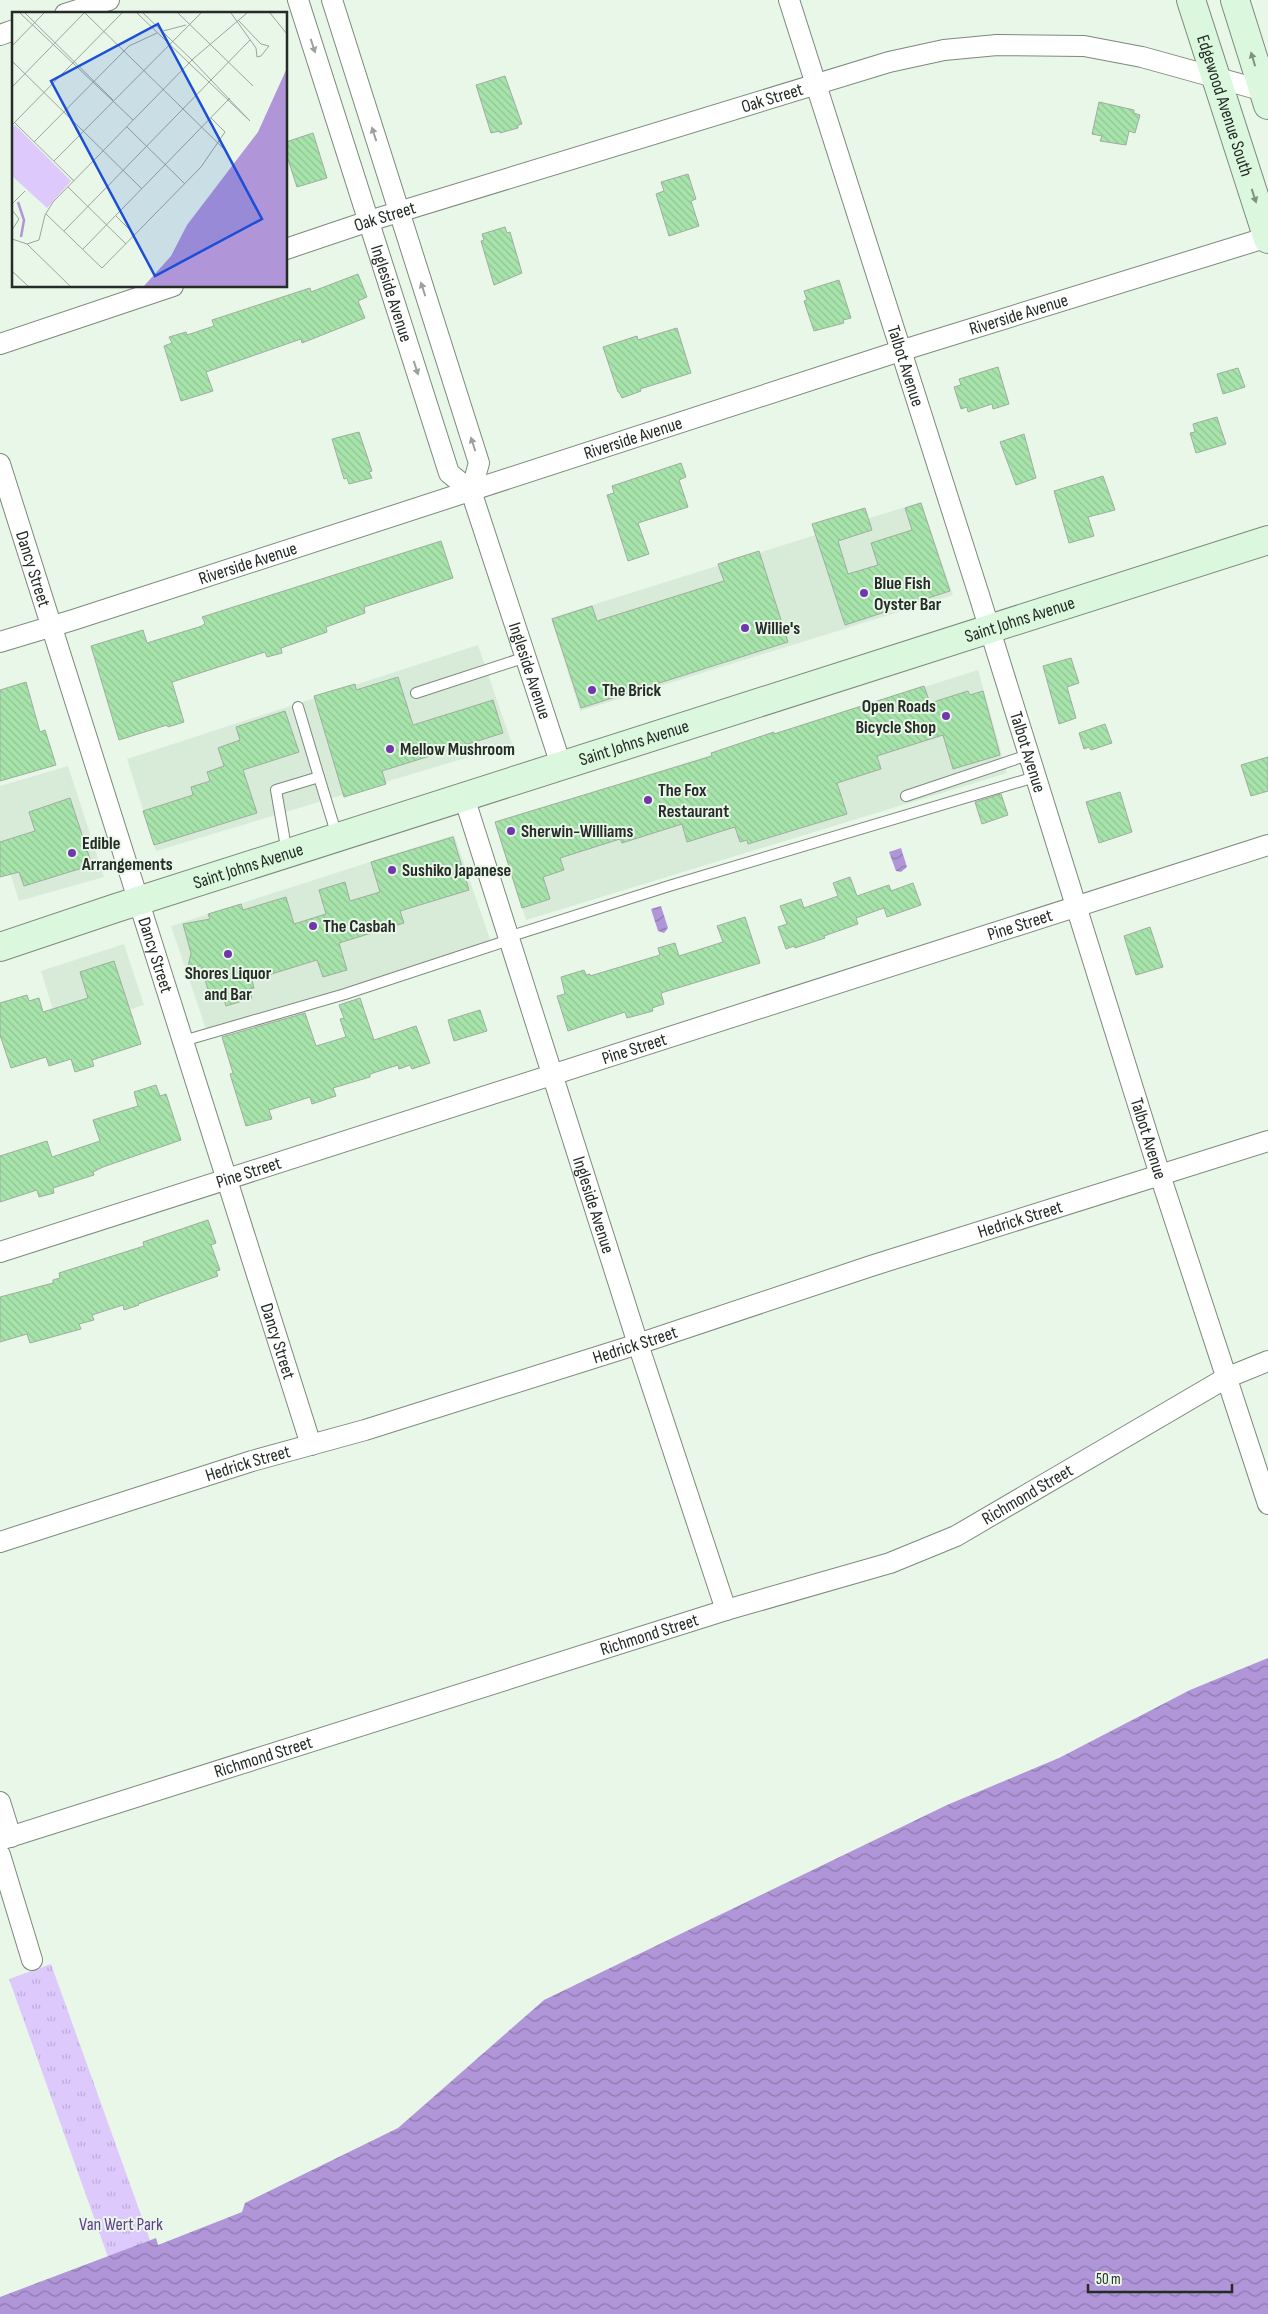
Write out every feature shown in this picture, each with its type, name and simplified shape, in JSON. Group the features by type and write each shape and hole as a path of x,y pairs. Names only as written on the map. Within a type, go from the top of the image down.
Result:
{"main road":[{"name":"Edgewood Avenue South","path":"1191,0 1268,238"},
{"path":"1235,0 1266,95"},
{"name":"Saint Johns Avenue","path":"0,947 561,765 1268,540"}],"street":[{"path":"72,12 109,0"},
{"name":"Ingleside Avenue","path":"298,0 449,473 472,491"},
{"name":"Ingleside Avenue","path":"332,0 479,464 472,491 561,765"},
{"name":"Talbot Avenue","path":"789,0 1160,1175 1268,1504"},
{"path":"0,35 12,31"},
{"name":"Oak Street","path":"288,248 369,221 816,84 889,62 944,50 997,45 1084,46 1142,57 1215,76 1266,95"},
{"name":"Riverside Avenue","path":"0,642 472,491 900,351 1268,238"},
{"path":"0,344 167,288"},
{"name":"Dancy Street","path":"0,464 311,1445"},
{"name":"Ingleside Avenue","path":"464,798 638,1344 726,1610"},
{"name":"Pine Street","path":"0,1252 1268,845"},
{"name":"Hedrick Street","path":"0,1542 252,1461 311,1445 638,1344 871,1266 1268,1141"},
{"name":"Richmond Street","path":"5,1839 726,1610 890,1563 956,1536 1226,1378 1268,1361"},
{"path":"0,1802 5,1839"},
{"path":"0,1855 32,1960"}],"lane":[{"path":"416,692 526,657"},
{"path":"298,708 337,838"},
{"path":"906,796 1028,755"},
{"path":"287,854 276,790 319,777"},
{"path":"183,1041 346,994 669,886 1035,777"}],"shaded area":[{"path":"921,502 953,595 580,711 551,618"},
{"path":"478,645 512,744 156,851 127,759"},
{"path":"978,670 1007,773 526,920 496,823"},
{"path":"68,766 104,877 19,901 0,840 0,786"},
{"path":"454,835 491,942 209,1038 171,926"},
{"path":"124,944 144,1005 60,1032 41,971"}],"green space":[{"name":"Van Wert Park","path":"51,1964 150,2240 108,2257 9,1979"}],"water":[{"path":"901,848 907,867 901,872 896,871 889,852"},
{"path":"661,906 668,928 664,933 658,931 651,909"},
{"path":"1268,1658 1268,2314 0,2314 0,2297 156,2238 158,2245 242,2212 245,2203 398,2128 544,2000 947,1805 1059,1758 1190,1690"}],"building":[{"path":"505,76 522,124 518,125 518,128 500,133 500,131 491,133 476,85"},
{"path":"1099,102 1134,110 1134,113 1140,115 1135,133 1129,131 1126,145 1100,141 1102,136 1092,134"},
{"path":"313,133 327,178 297,187 288,159 288,141"},
{"path":"688,174 696,199 691,201 699,226 669,236 656,194 664,191 661,182"},
{"path":"505,227 507,233 510,232 522,273 494,285 481,241 484,240 482,234"},
{"path":"358,274 367,297 358,301 365,318 302,343 301,339 206,372 213,391 181,401 164,346 172,343 169,337 186,332 187,335 214,326 212,320 310,288 311,292"},
{"path":"839,280 851,318 843,320 844,323 814,331 804,301 807,300 804,291"},
{"path":"677,328 691,373 640,389 641,391 622,398 618,392 603,347 637,336 638,340"},
{"path":"998,367 1009,404 993,409 992,404 968,412 967,407 961,409 954,387 961,385 959,379"},
{"path":"1238,368 1245,387 1223,394 1217,374"},
{"path":"1217,417 1226,444 1196,453 1190,433 1195,432 1193,424"},
{"path":"359,432 372,471 369,472 372,478 349,484 347,478 344,479 332,439"},
{"path":"1024,434 1036,478 1016,485 1000,442"},
{"path":"681,463 686,477 679,480 688,507 638,523 649,554 628,561 607,495 614,493 612,486"},
{"path":"1103,476 1115,510 1088,517 1094,536 1069,543 1054,491"},
{"path":"921,503 950,591 845,625 812,524 865,508 872,530 838,541 848,574 878,565 871,543 912,530 905,508"},
{"path":"441,541 453,578 364,607 365,613 326,627 327,632 281,648 282,653 267,657 265,652 172,682 184,722 168,727 167,725 119,740 91,646 143,630 147,643 202,626 205,623 202,617"},
{"path":"759,551 788,642 581,708 552,619 592,606 597,621 724,581 718,564"},
{"path":"1071,658 1079,683 1067,687 1076,718 1059,724 1043,666"},
{"path":"398,677 413,725 493,700 503,733 382,771 386,784 344,797 314,696 355,684 356,690"},
{"path":"26,682 40,732 45,730 56,765 0,781 0,690"},
{"path":"924,686 930,703 968,691 970,695 983,691 1000,755 953,769 943,735 877,756 881,769 837,783 847,814 748,844 747,840 740,842 735,827 687,842 682,824 622,843 620,839 560,858 564,870 543,877 550,899 522,908 495,822 712,756 711,753 774,732 774,734"},
{"path":"285,711 299,752 243,770 257,813 154,845 143,811 193,795 191,787 210,781 207,772 224,766 218,748 240,740 236,727"},
{"path":"1105,724 1112,743 1091,750 1089,747 1084,749 1079,733"},
{"path":"1268,757 1268,791 1251,796 1241,765"},
{"path":"1120,792 1132,832 1099,843 1086,802"},
{"path":"1001,794 1008,815 982,824 975,802"},
{"path":"70,798 92,865 24,886 19,872 0,877 0,842 35,831 29,812"},
{"path":"453,837 469,890 400,911 404,923 339,943 347,970 323,977 317,960 252,980 254,988 249,989 252,998 226,1006 223,996 211,1000 201,966 188,967 191,953 183,924 210,919 208,914 241,904 243,910 286,897 294,924 326,914 319,890 345,882 350,901 380,892 371,862"},
{"path":"850,877 857,896 889,885 891,891 913,883 921,905 887,917 884,908 856,918 858,924 824,936 825,938 786,949 778,927 787,924 780,906 801,899 804,908 838,896 833,883"},
{"path":"745,917 760,963 661,993 664,1004 652,1008 653,1011 627,1018 625,1012 568,1031 557,996 565,994 561,977 584,970 586,975 590,974 590,976 660,955 658,948 675,943 679,956 723,942 717,926"},
{"path":"1150,927 1163,967 1136,975 1124,936"},
{"path":"114,961 141,1044 92,1060 94,1066 75,1072 71,1059 49,1066 46,1057 11,1068 0,1035 0,1003 27,995 29,1001 39,998 43,1012 88,998 80,972"},
{"path":"360,998 374,1040 416,1026 430,1063 412,1069 410,1065 399,1069 398,1065 370,1074 370,1077 333,1088 336,1096 312,1104 310,1097 269,1110 272,1119 246,1126 230,1074 233,1073 222,1037 305,1013 316,1046 346,1037 340,1019 344,1018 339,1005"},
{"path":"480,1010 487,1031 454,1041 448,1020"},
{"path":"156,1085 160,1096 166,1094 181,1140 103,1167 93,1172 94,1175 53,1188 54,1193 39,1197 37,1190 0,1202 0,1156 47,1141 52,1157 100,1141 93,1120 138,1106 134,1092"},
{"path":"208,1220 216,1243 211,1245 220,1270 216,1271 218,1276 124,1310 123,1305 92,1315 94,1320 79,1324 81,1329 30,1343 27,1334 0,1342 0,1297 53,1283 53,1280 60,1278 59,1273 144,1246 143,1242"}],"place":[{"name":"Blue Fish Oyster Bar","path":"864,593"},
{"name":"Willie's","path":"745,628"},
{"name":"The Brick","path":"592,690"},
{"name":"Open Roads Bicycle Shop","path":"946,716"},
{"name":"Mellow Mushroom","path":"390,749"},
{"name":"The Fox Restaurant","path":"648,800"},
{"name":"Sherwin-Williams","path":"511,831"},
{"name":"Edible Arrangements","path":"72,853"},
{"name":"Sushiko Japanese","path":"392,870"},
{"name":"The Casbah","path":"313,926"},
{"name":"Shores Liquor and Bar","path":"228,954"}]}
